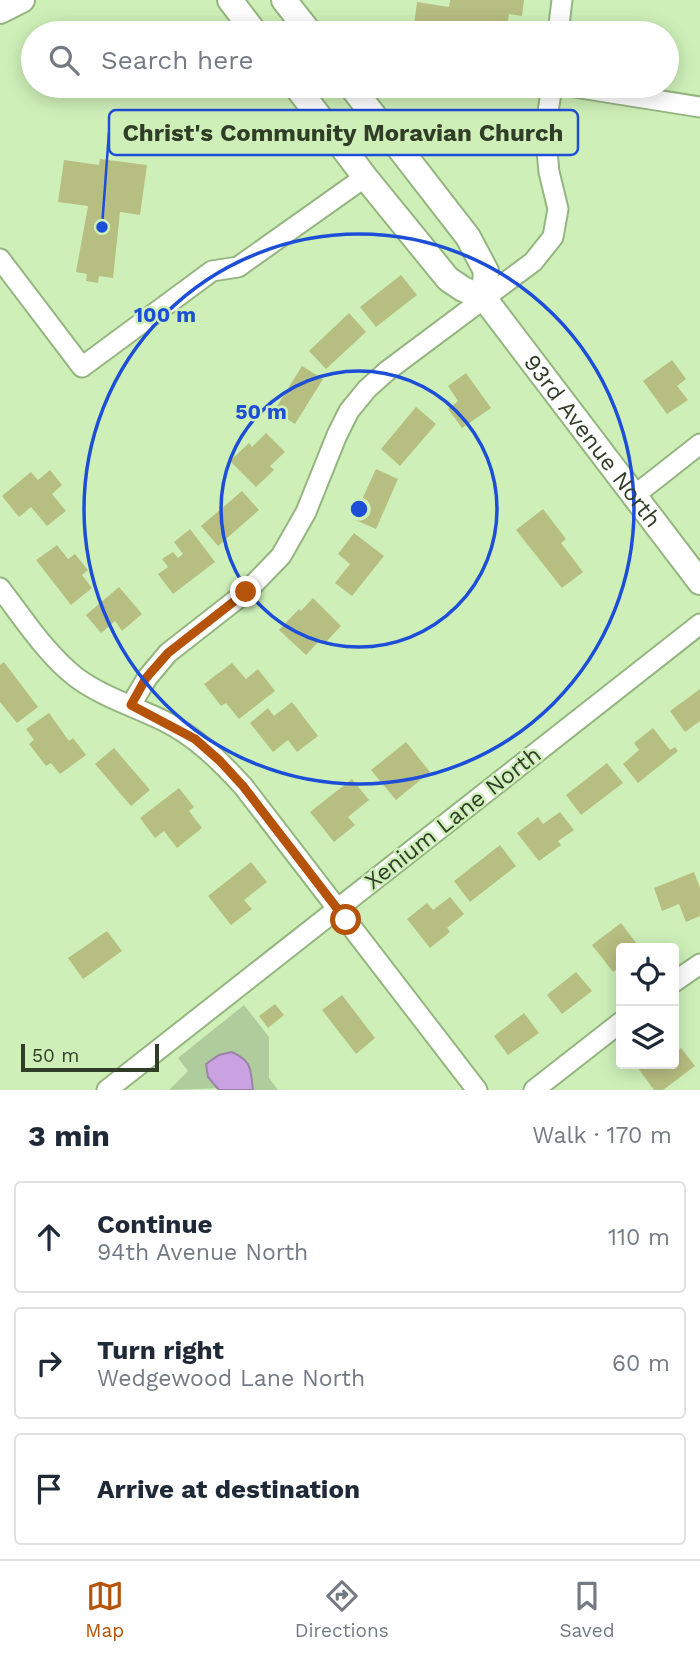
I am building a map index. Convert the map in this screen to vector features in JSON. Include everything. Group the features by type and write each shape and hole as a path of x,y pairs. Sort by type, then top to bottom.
{"main road":[{"path":"0,11 22,0"},
{"path":"230,0 247,21"},
{"path":"284,0 301,21"},
{"name":"93rd Avenue North","path":"305,98 448,279 484,299 700,582"},
{"path":"360,98 468,237 486,271 484,299"}],"street":[{"path":"559,21 562,0"},
{"path":"131,705 146,678 168,653 246,592 281,556 306,512 349,411 367,390 387,371 533,262 553,237 558,209 549,173 545,131 550,98"},
{"path":"643,98 700,107"},
{"path":"0,258 82,367 212,271 238,267 365,177"},
{"path":"635,495 700,444"},
{"path":"0,588 60,663 97,691 131,705 195,739 220,761 243,786 477,1090"},
{"name":"Xenium Lane North","path":"107,1090 700,624"},
{"path":"679,979 700,964"},
{"path":"534,1090 616,1026"}],"green space":[{"path":"244,1005 269,1037 269,1078 278,1090 253,1090 253,1087 169,1090 188,1071 178,1058"}],"shaded area":[{"path":"232,1052 247,1063 251,1071 253,1090 219,1090 208,1077 206,1064 219,1055"}],"building":[{"path":"450,0 524,0 522,16 509,14 508,21 415,21 417,2 449,7"},
{"path":"100,159 147,165 140,215 120,212 113,278 99,276 98,283 86,281 87,274 76,272 88,206 58,202 64,160 99,165"},
{"path":"401,275 417,295 376,327 360,307"},
{"path":"349,313 366,332 326,369 309,351"},
{"path":"672,360 686,379 677,386 688,400 667,414 643,381"},
{"path":"302,366 323,379 295,424 274,411"},
{"path":"466,373 491,408 462,428 448,409 458,401 448,386"},
{"path":"416,407 436,424 400,466 381,449"},
{"path":"266,433 285,452 270,466 274,470 256,487 230,461 249,443 252,447"},
{"path":"376,469 398,479 376,529 353,519"},
{"path":"50,470 62,485 52,494 66,511 47,526 31,507 19,517 2,496 31,472 38,480"},
{"path":"242,491 259,510 218,546 201,526"},
{"path":"543,509 566,539 561,543 583,572 562,588 516,530"},
{"path":"190,529 215,562 173,594 158,574 168,567 162,559 173,552 178,558 183,554 174,542"},
{"path":"354,533 384,556 352,596 335,583 350,564 338,554"},
{"path":"57,545 68,559 75,554 88,570 82,575 92,588 71,605 36,560"},
{"path":"119,587 142,614 122,631 115,621 101,633 86,615"},
{"path":"313,598 341,626 325,643 321,639 306,655 279,630"},
{"path":"4,662 38,707 17,723 0,702 0,665"},
{"path":"232,663 246,679 258,669 275,691 239,719 226,703 221,706 204,684"},
{"path":"700,689 700,721 685,732 670,711"},
{"path":"292,702 318,736 297,752 288,740 273,752 250,723 268,708 274,716"},
{"path":"49,713 69,741 73,738 86,755 60,774 51,763 46,766 29,744 34,740 26,729"},
{"path":"653,728 670,750 675,747 678,751 638,783 623,764 639,750 634,743"},
{"path":"406,742 430,772 396,800 371,770"},
{"path":"114,748 150,790 131,806 95,764"},
{"path":"607,763 623,783 581,815 566,795"},
{"path":"352,779 369,800 348,817 355,825 334,842 310,812"},
{"path":"179,788 194,807 189,811 202,828 177,848 164,831 155,838 140,818"},
{"path":"560,812 574,830 558,841 561,845 539,861 517,833 538,817 543,824"},
{"path":"500,845 516,866 470,902 454,881"},
{"path":"251,862 267,882 244,900 252,909 231,925 208,896"},
{"path":"694,872 700,888 700,916 686,922 679,904 662,911 654,888"},
{"path":"450,897 464,914 447,928 450,932 430,948 407,919 427,903 433,910"},
{"path":"621,923 636,943 616,943 616,970 613,972 592,945"},
{"path":"107,931 122,951 83,979 68,958"},
{"path":"576,972 592,991 562,1014 547,995"},
{"path":"342,995 375,1038 356,1054 322,1010"},
{"path":"275,1004 284,1015 268,1028 259,1016"},
{"path":"524,1013 539,1033 508,1055 494,1036"},
{"path":"681,1048 695,1066 663,1090 654,1090 639,1069 679,1069"}],"place":[{"name":"Christ's Community Moravian Church","path":"102,227"}],"route":[{"path":"246,592 168,653 146,678 131,705 195,739 220,761 243,786 346,920"}]}
